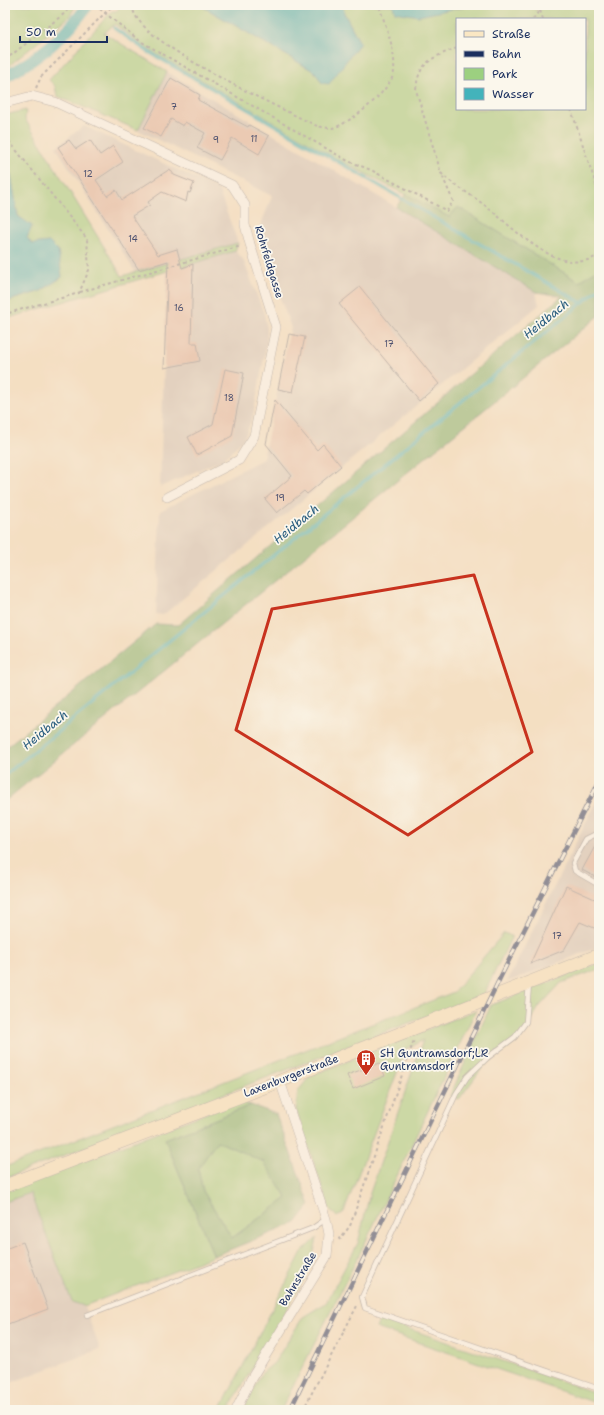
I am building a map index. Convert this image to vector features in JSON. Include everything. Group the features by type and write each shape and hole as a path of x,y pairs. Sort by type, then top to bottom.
{"street":[{"name":"Rohrfeldgasse","path":"5,103 32,96 55,102 232,185 245,204 245,225 276,327 254,436 239,460 167,496"},
{"name":"Laxenburgerstraße","path":"5,1186 280,1081 599,955"},
{"name":"Bahnstraße","path":"236,1410 251,1379 327,1256 329,1234 326,1218 280,1081"}],"lane":[{"path":"599,828 596,834 586,839 573,863 575,871 599,885"},
{"path":"529,983 526,1022 515,1037 487,1058 467,1077 456,1094 362,1296 365,1308 599,1389"},
{"path":"87,1315 313,1228 326,1218"}],"path":[{"path":"5,60 65,13 71,5"},
{"path":"95,5 140,41 348,160 372,170 447,211 453,201 441,173 416,90 417,78 420,69 427,62 456,48"},
{"path":"32,96 41,77 113,5"},
{"path":"133,5 140,24 154,36 202,69 317,126 332,128 353,119 385,88 394,73 394,56 379,5"},
{"path":"538,5 542,18"},
{"path":"534,18 540,10"},
{"path":"571,110 599,194"},
{"path":"5,136 87,239 89,270 80,293"},
{"path":"441,173 450,183 482,203 534,245 553,257 566,261 582,262 599,255"},
{"path":"5,314 250,244"},
{"path":"327,1256 350,1226 419,1026"},
{"path":"303,1410 362,1296"}],"highlighted area":[{"path":"474,575 532,752 408,835 236,730 272,609"}],"shaded area":[{"path":"167,72 396,207 536,292 539,305 163,615 156,614 160,511 263,459 291,328 257,235 272,196 138,130"},
{"path":"84,126 218,189 238,243 136,273 56,147"},
{"path":"235,251 243,259 264,314 267,328 267,342 253,416 244,439 222,460 160,487 167,272"},
{"path":"599,796 599,947 507,982"},
{"path":"30,1193 72,1302 84,1306 100,1349 5,1385 5,1202"}],"green space":[{"path":"5,5 76,5 69,17 5,69"},
{"path":"122,5 200,5 315,72 322,83 360,43 344,13 343,5 393,5 395,12 462,8 470,5 534,5 536,11 540,10 538,5 599,5 599,268 579,282 458,207 449,217 339,160 146,48 115,24 104,33 167,72 138,130 57,96 55,86 49,80 112,11 116,11"},
{"path":"26,110 25,119 122,276 238,243 235,251 5,319 5,302 41,291 62,277 58,251 49,242 32,244 27,238 32,226 18,216 11,175 5,162 5,115"},
{"path":"406,194 449,217 458,207 579,282 599,268 599,316 5,801 5,748 156,624 178,625 562,296 536,292 396,207"},
{"path":"504,933 512,936 484,994 5,1178 5,1167 454,992"},
{"path":"599,963 599,969 561,983 539,1007 521,1038 483,1067 459,1099 450,1096 491,1005"},
{"path":"476,1010 365,1243 281,1410 243,1410 261,1374 274,1363 303,1317 326,1303 358,1243 370,1193 423,1040 406,1049 344,1212 337,1217 329,1208 296,1110 298,1091 310,1076"},
{"path":"238,1101 251,1105 165,1139 214,1256 84,1306 72,1302 30,1193 5,1202 5,1191"},
{"path":"251,1105 276,1114 310,1205 296,1223 214,1256 165,1139","holes":["217,1141 264,1162 287,1198 232,1238 203,1191 198,1169"]},
{"path":"217,1141 265,1162 287,1198 232,1238 203,1191 198,1168"},
{"path":"317,1238 310,1269 228,1410 220,1410 302,1252"},
{"path":"380,1319 599,1394 599,1404 376,1328"}],"water":[{"path":"200,5 343,5 344,13 360,43 329,84 322,83 315,72"},
{"path":"393,5 470,5 419,16 395,12"},
{"path":"5,162 11,175 18,216 32,226 27,238 32,244 49,242 58,251 62,277 41,291 5,302"}],"building":[{"path":"171,78 200,95 198,100 248,127 249,125 269,136 259,154 232,138 220,160 197,148 205,133 185,122 183,126 171,119 161,137 144,128"},
{"path":"69,140 76,149 90,140 100,155 113,146 123,162 96,180 107,196 116,190 122,200 170,169 174,175 194,183 190,193 188,192 186,202 162,192 148,202 150,205 132,216 158,255 177,249 182,268 193,264 191,343 197,343 200,361 164,368 168,261 139,270 58,147"},
{"path":"360,287 439,384 419,401 339,304"},
{"path":"289,334 305,337 293,392 278,389"},
{"path":"225,369 244,373 232,436 197,455 188,437 213,424"},
{"path":"275,400 317,450 323,444 341,466 307,494 304,491 277,513 265,499 292,476 266,444"},
{"path":"599,839 599,879 582,870"},
{"path":"566,886 599,901 599,930 580,922 564,950 530,964"},
{"name":"SH Guntramsdorf;LR Guntramsdorf","path":"380,1063 385,1076 353,1089 347,1075"},
{"path":"23,1242 48,1309 5,1325 5,1249"}],"waterway":[{"path":"5,77 51,46 70,27 88,5"},
{"path":"114,28 147,51 582,303"},
{"name":"Heidbach","path":"5,775 599,289"}],"railway":[{"path":"290,1410 500,978 599,781"}],"place":[{"name":"SH Guntramsdorf;LR Guntramsdorf","path":"366,1076"}]}
